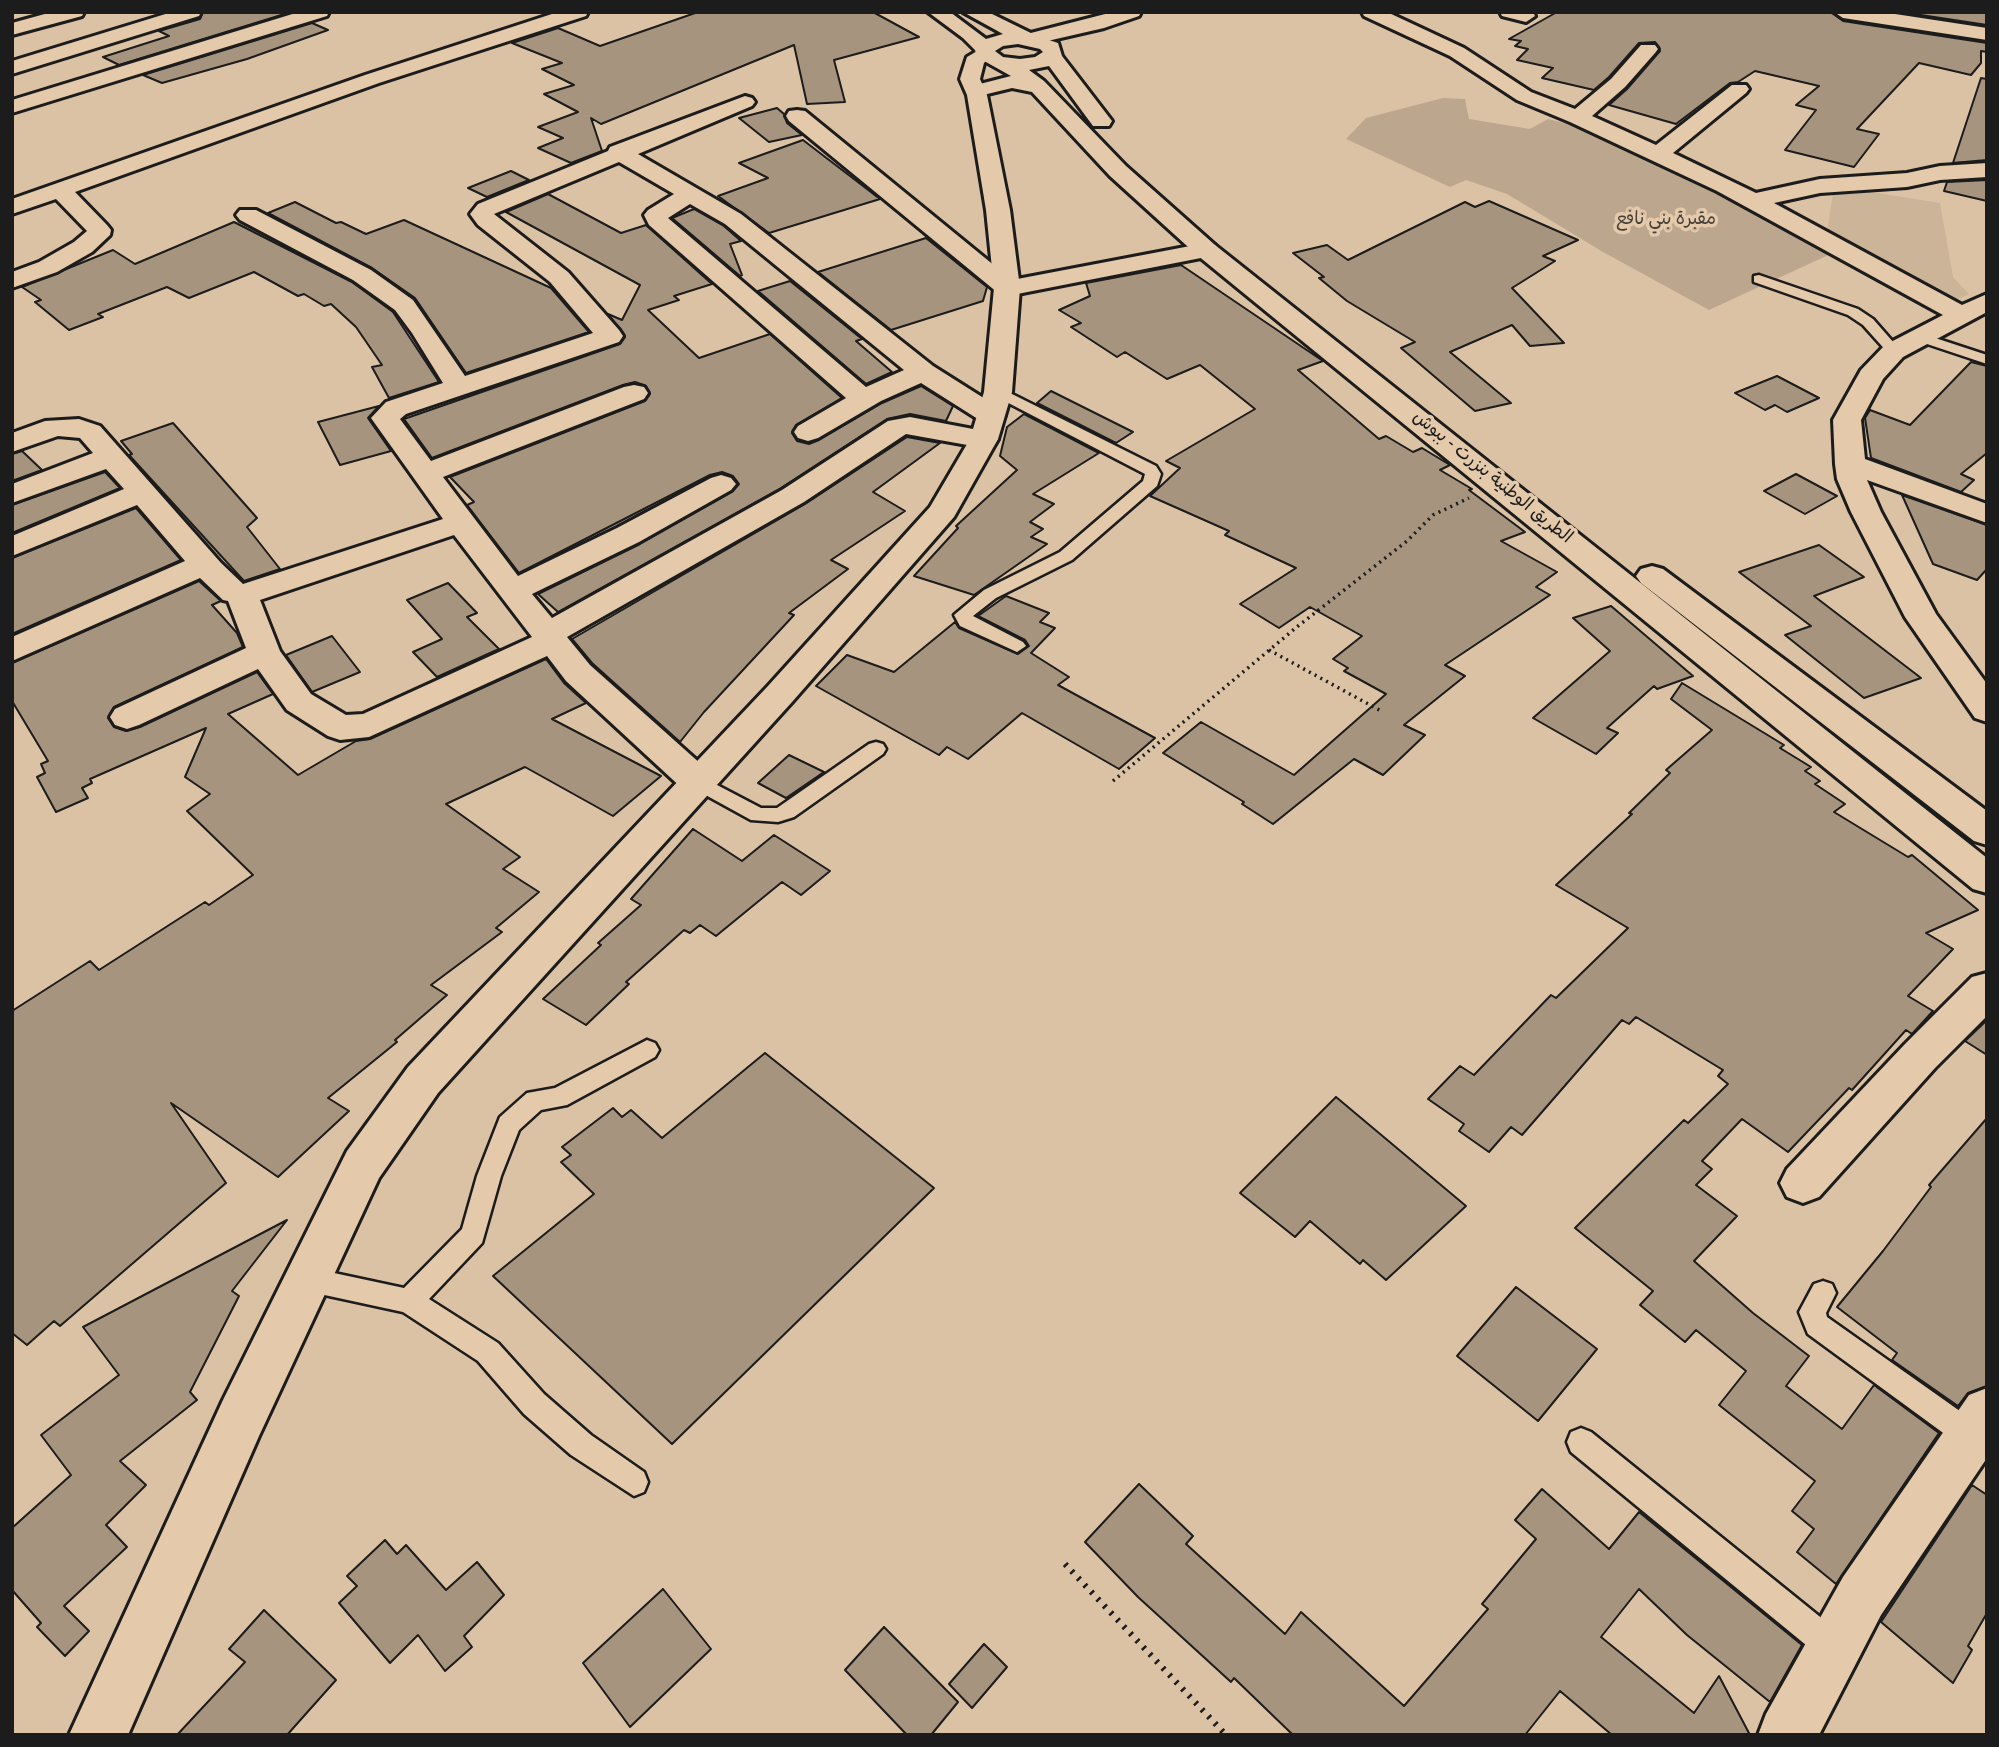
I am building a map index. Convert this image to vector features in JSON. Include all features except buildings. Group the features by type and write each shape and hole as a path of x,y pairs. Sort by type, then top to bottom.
{"street":[{"path":"12,29 75,12"},
{"path":"14,66 192,12"},
{"path":"12,107 320,12"},
{"path":"12,206 61,191 398,70 579,12"},
{"name":"الطريق الوطنية بنزرت - ببوش","path":"937,12 1039,88 1118,171 1206,250 1987,879"},
{"name":"الطريق الوطنية بنزرت - ببوش","path":"972,12 1041,47 1118,140 1209,224 1583,522 1987,831"},
{"path":"995,57 1031,64 1041,47 1132,12"},
{"path":"1371,12 1457,52 1524,96 1578,117 1980,305"},
{"path":"1843,12 1987,34"},
{"path":"98,1735 306,1279 363,1165 423,1080 943,511 991,415 1007,288 998,210 978,93 995,57 997,41 1065,50 1097,24"},
{"path":"1578,117 1629,72 1648,49"},
{"path":"978,93 1012,82 1039,88"},
{"path":"1657,155 1739,89"},
{"path":"698,782 578,673 461,523 384,418 396,408 610,336 559,277 486,220 482,214 492,205 745,102"},
{"path":"797,116 1007,288"},
{"path":"618,152 691,194 761,240 923,372 991,415"},
{"path":"1753,201 1820,186 1907,180 1940,173 1987,170"},
{"path":"12,281 48,267 83,247 98,234 99,230 90,219 61,191"},
{"path":"691,194 662,210 656,215 657,220 788,331 845,387 864,400"},
{"path":"248,215 362,275 404,305 459,387"},
{"path":"1007,288 1206,250"},
{"path":"1980,305 1894,351 1871,376 1847,420 1852,479 1866,512 1921,617 1987,710"},
{"path":"808,432 864,400 923,372"},
{"path":"425,474 634,393"},
{"path":"242,595 264,653 299,702 340,728 351,729 369,725 550,637 793,496 898,427 991,415"},
{"path":"12,443 55,427 79,428 90,432 204,564 234,593 242,595 461,523"},
{"path":"12,494 113,456"},
{"path":"1850,464 1987,514"},
{"path":"513,591 628,535 721,484"},
{"path":"12,547 143,492"},
{"path":"12,650 204,564"},
{"path":"127,718 264,653"},
{"path":"1803,1183 1920,1056 1987,989"},
{"path":"1787,1735 1862,1596 1979,1424"}],"lane":[{"path":"1759,279 1853,312 1868,322 1894,351"},
{"path":"1920,337 1987,360"},
{"path":"991,415 1150,470 1154,479 1066,556 1002,587 963,615 966,622 1017,646"},
{"path":"698,782 758,815 778,815 794,807 876,749"},
{"path":"409,1301 473,1235 489,1176 509,1124 535,1100 559,1098 647,1051"},
{"path":"306,1279 409,1301 488,1352 534,1404 581,1445 634,1482"},
{"path":"1823,1293 1812,1312 1817,1325 1979,1424"},
{"path":"1581,1442 1834,1648"}],"path":[{"path":"1113,781 1269,650 1407,541 1433,515 1498,484"},
{"path":"1269,650 1383,712"},
{"path":"1065,1564 1227,1735"}],"shaded area":[{"path":"1834,186 1940,203 1953,277 1969,294 1952,302 1827,233"}],"green space":[{"name":"مقبرة بني نافع","path":"1443,98 1465,99 1469,119 1530,129 1548,119 1601,132 1685,168 1835,252 1709,310 1603,252 1507,194 1466,180 1450,187 1346,139 1366,118"}]}
